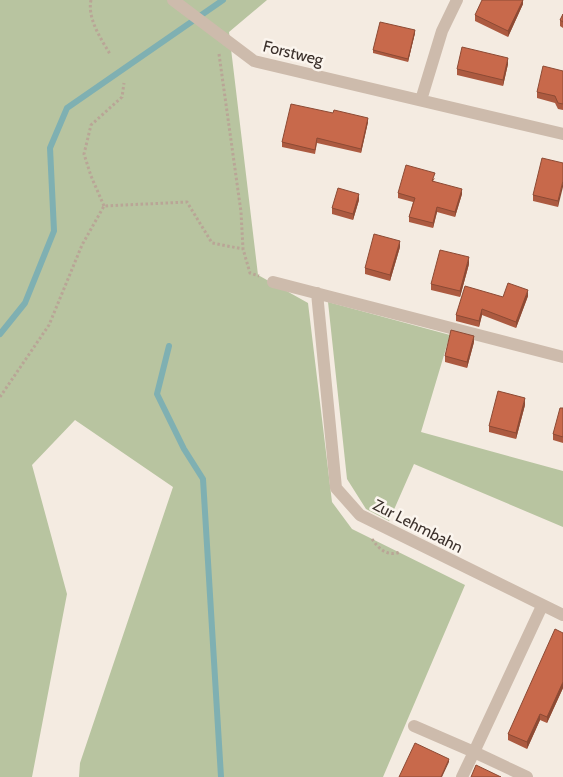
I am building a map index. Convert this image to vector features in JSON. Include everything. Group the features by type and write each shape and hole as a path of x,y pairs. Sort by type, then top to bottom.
{"street":[{"path":"422,100 442,31 457,0"},
{"name":"Forstweg","path":"176,2 254,61 563,134"},
{"path":"273,282 563,357"},
{"name":"Zur Lehmbahn","path":"317,293 336,488 360,515 563,616"},
{"path":"462,777 542,606"},
{"path":"414,726 527,777"}],"path":[{"path":"91,0 89,8 92,17 99,36 110,54"},
{"path":"218,34 218,56 241,212 243,249 250,273 273,282"},
{"path":"104,206 84,154 91,125 122,97 124,83"},
{"path":"104,206 188,202 212,243 243,249"},
{"path":"0,397 49,324 82,245 104,206"}],"green space":[{"path":"0,0 267,0 229,32 258,275 308,303 332,502 352,529 465,585 383,777 79,777 80,763 173,487 75,420 32,465 67,594 32,777 0,777"},
{"path":"328,302 450,335 421,432 563,471 563,527 414,464 389,521 366,509 347,479"}],"building":[{"path":"482,0 523,0 508,31 475,15"},
{"path":"380,22 415,30 408,59 373,50"},
{"path":"462,47 508,58 503,80 457,69"},
{"path":"543,66 563,71 563,104 558,103 555,96 537,92"},
{"path":"291,104 333,113 334,110 368,118 361,149 317,138 315,150 282,142"},
{"path":"542,158 563,163 563,181 558,201 533,195"},
{"path":"406,165 435,173 432,181 462,189 455,212 437,207 433,223 409,217 415,198 398,193"},
{"path":"338,188 359,194 353,214 332,208"},
{"path":"374,234 400,241 390,275 365,268"},
{"path":"440,250 469,257 460,291 431,284"},
{"path":"508,283 528,290 516,322 482,309 479,321 456,315 465,286 503,297"},
{"path":"451,330 474,336 467,362 445,356"},
{"path":"498,391 525,398 516,433 489,426"},
{"path":"560,408 563,408 563,437 553,434"},
{"path":"555,629 563,633 563,682 547,717 540,714 527,742 508,734"},
{"path":"415,743 449,759 441,777 399,777"},
{"path":"476,765 501,777 471,777"}],"waterway":[{"path":"0,334 25,303 54,231 50,148 67,108 223,0"},
{"path":"169,346 157,394 184,449 203,479 221,777"}]}
